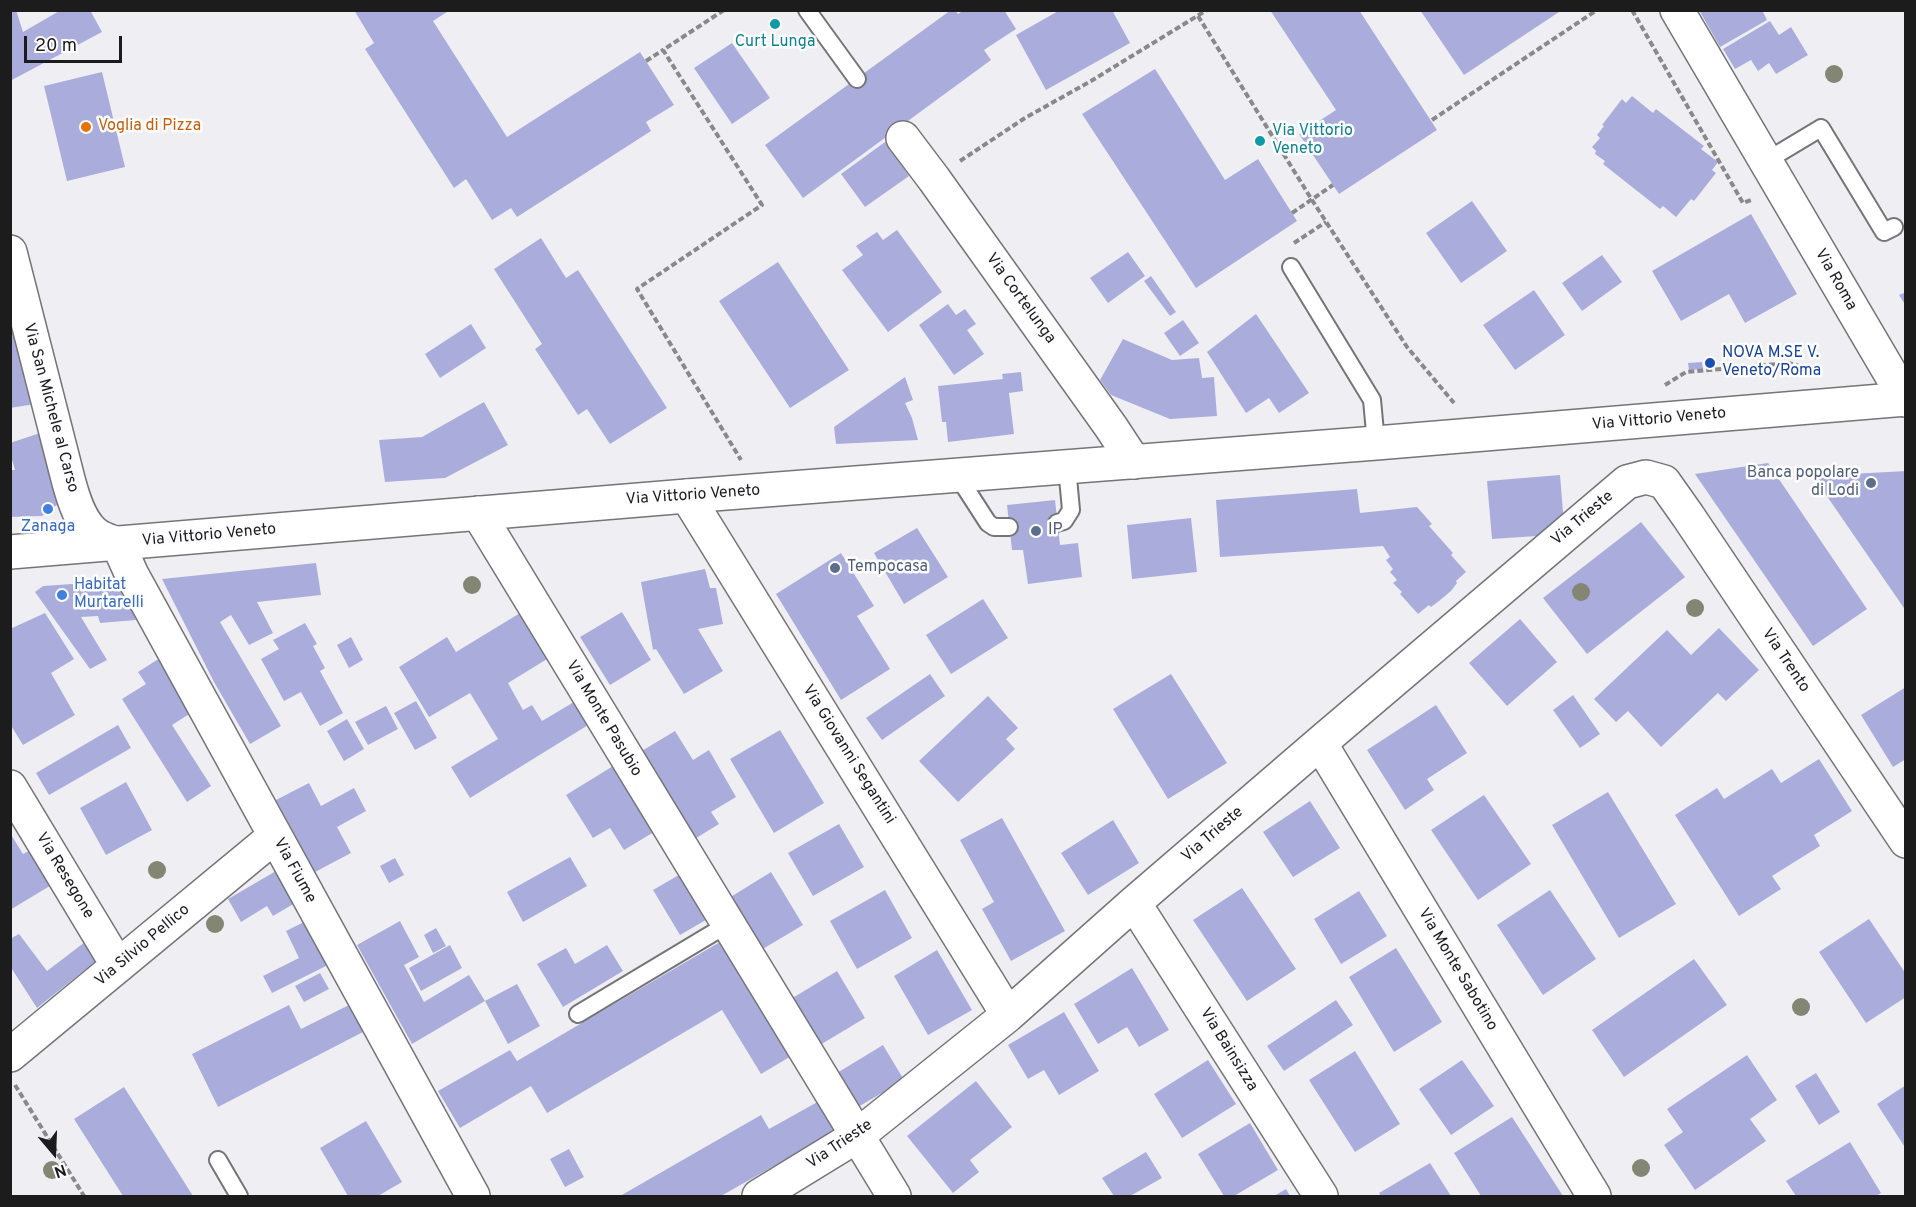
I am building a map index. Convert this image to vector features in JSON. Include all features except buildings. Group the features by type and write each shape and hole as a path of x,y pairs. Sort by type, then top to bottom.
{"street":[{"name":"Via Roma","path":"1677,10 1905,399"},
{"name":"Via Cortelunga","path":"900,134 1111,426 1134,462"},
{"name":"Via San Michele al Carso","path":"10,252 72,495 82,518 93,532 118,544"},
{"name":"Via Vittorio Veneto","path":"10,552 1905,399"},
{"name":"Via Trieste","path":"759,1197 857,1136 1008,1015 1134,903 1627,482 1646,477 1664,482"},
{"name":"Via Trento","path":"1664,482 1905,841"},
{"name":"Via Giovanni Segantini","path":"687,496 1008,1015"},
{"name":"Via Monte Pasubio","path":"478,513 894,1197"},
{"name":"Via Fiume","path":"118,544 132,575 473,1197"},
{"name":"Via Monte Sabotino","path":"1320,743 1594,1197"},
{"name":"Via Resegone","path":"10,787 118,966"},
{"name":"Via Silvio Pellico","path":"10,1055 275,836"},
{"name":"Via Bainsizza","path":"1134,903 1321,1197"}],"lane":[{"path":"807,10 856,79"},
{"path":"1766,161 1821,128 1884,232 1894,226"},
{"path":"1291,267 1372,400 1376,443"},
{"path":"1057,523 1064,521 1071,510 1066,467"},
{"path":"957,475 988,523 994,527 1009,527"},
{"path":"578,1014 728,924"},
{"path":"218,1160 239,1197"}],"path":[{"path":"646,61 724,10"},
{"path":"934,179 1025,118 1091,81 1207,10"},
{"path":"1432,120 1597,10"},
{"path":"1198,16 1312,200 1407,347 1455,403"},
{"path":"663,50 762,205 637,289 742,460"},
{"path":"1292,213 1333,185"},
{"path":"1664,386 1686,372 1788,363 1825,373"},
{"path":"10,1078 84,1197"}],"place":[{"name":"Curt Lunga","path":"775,24"},
{"name":"Voglia di Pizza","path":"86,127"},
{"name":"Via Vittorio Veneto","path":"1260,141"},
{"name":"NOVA M.SE V. Veneto/Roma","path":"1710,363"},
{"name":"Banca popolare di Lodi","path":"1871,483"},
{"name":"Zanaga","path":"48,509"},
{"name":"IP","path":"1036,531"},
{"name":"Tempocasa","path":"835,568"},
{"name":"Habitat Murtarelli","path":"62,595"}]}
